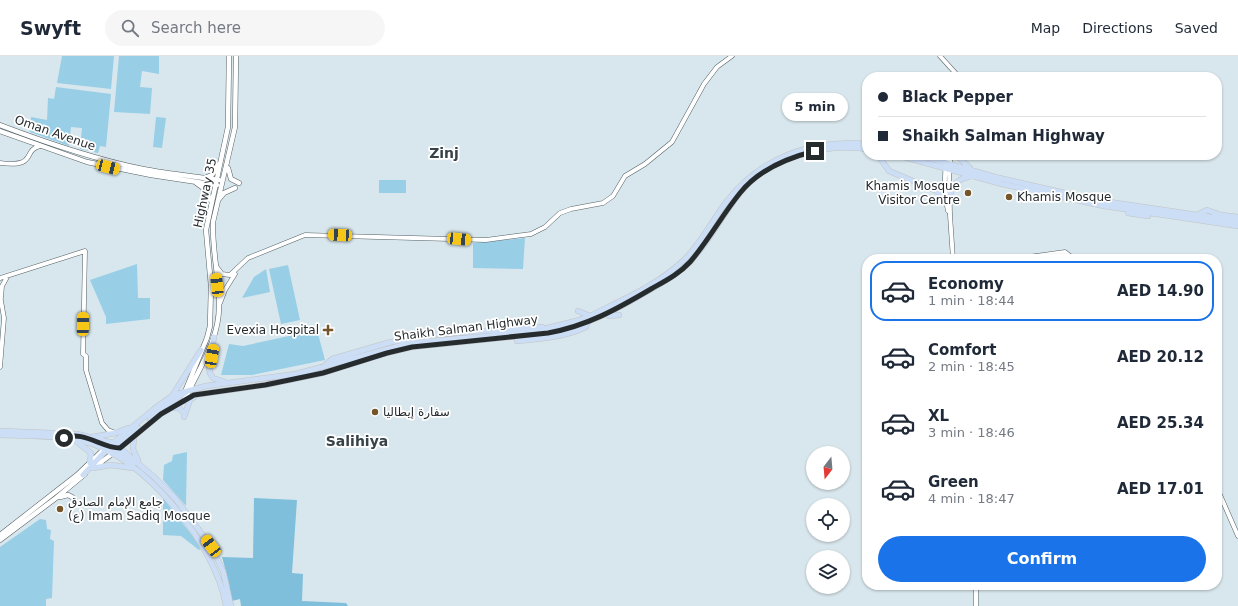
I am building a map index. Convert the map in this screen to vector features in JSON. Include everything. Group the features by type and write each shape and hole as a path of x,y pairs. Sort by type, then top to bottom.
{"main road":[{"name":"Highway 35","path":"185,396 214,337 219,305 212,236 216,182 222,160 229,120 229,56"},
{"name":"Highway 35","path":"185,396 210,326 212,307 206,240 207,220 222,183 227,166 236,121 236,56"},
{"name":"Oman Avenue","path":"0,125 60,147 106,160 149,170 202,178 222,183"},
{"name":"Oman Avenue","path":"0,131 88,162 119,169 194,181 216,182"},
{"name":"Shaikh Salman Highway","path":"0,535 77,475 90,462 134,436 147,424 185,396 234,382 262,379 323,368 387,348 426,341 531,332 590,316 671,272 686,258 702,238 726,202 738,188 760,168 788,154 809,148 835,144 862,147"},
{"name":"Shaikh Salman Highway","path":"0,540 93,468 112,448 118,439 172,396 185,396 265,385 309,376 387,353 418,346 440,344 450,346 539,337 577,331 586,327 587,323 623,306 678,274 711,236 740,192 762,172 789,159 804,154 836,148 862,148"},
{"path":"202,178 212,175 222,160"},
{"path":"881,160 889,171 937,191 946,203"},
{"path":"920,160 1108,202 1199,214 1238,221"},
{"path":"931,160 978,177 1104,206 1238,226"},
{"path":"960,160 974,171"},
{"path":"194,181 206,190 214,203 222,195 237,186 231,179 227,166"},
{"path":"950,195 952,187 959,180 964,177 978,177"},
{"path":"1199,214 1207,210 1221,215 1238,217"},
{"path":"600,318 612,314 620,314 623,306"},
{"path":"578,311 590,316"},
{"path":"323,368 332,359 391,342 426,335 549,327"},
{"path":"426,335 426,341"},
{"path":"214,337 209,366 210,373 217,380 234,382"},
{"path":"172,396 202,350"},
{"path":"184,417 190,400 200,394"},
{"path":"147,424 155,413 185,396"},
{"path":"161,414 176,407 182,411"},
{"path":"83,475 112,448 143,423 148,415"},
{"path":"92,437 116,433 135,425"},
{"path":"0,431 69,433 92,437 105,442 164,494 206,550 217,571 226,606"},
{"path":"0,435 64,438 112,448 154,477"},
{"path":"64,438 70,436 80,436 112,448 142,466 175,498 211,546 223,571 231,606"},
{"path":"134,436 133,450 142,466"},
{"path":"73,440 89,450 91,455 90,462"},
{"path":"93,468 111,466 135,469"},
{"path":"56,498 68,495 72,497"}],"street":[{"path":"215,264 220,272 227,276 232,274 245,260 258,253 308,234 479,240 504,238 536,232 545,227 560,213 603,203 610,198 625,176 645,164 654,155 672,142 707,79 719,65 732,56"},
{"path":"940,56 954,72"},
{"path":"28,142 32,151"},
{"path":"0,163 13,165 22,164 28,160 32,151 40,146"},
{"path":"947,160 946,203 950,215"},
{"path":"949,160 947,166 953,254"},
{"path":"0,278 85,251 84,354 86,356 87,374 102,424 108,430 116,433"},
{"path":"1050,254 1065,252 1068,254"},
{"path":"219,305 228,284 245,260"},
{"path":"0,367 3,321 1,297 2,286 6,279 12,274"},
{"path":"0,281 6,279"},
{"path":"0,304 3,321"},
{"path":"1222,501 1238,536"},
{"path":"976,590 976,606"}],"shaded area":[{"path":"62,56 114,56 111,89 57,83"},
{"path":"119,56 159,56 159,74 142,71 140,87 152,88 150,114 114,112"},
{"path":"56,87 111,94 106,147 100,146 98,153 80,149 82,128 71,127 69,146 30,132 31,117 47,120 48,98 54,99"},
{"path":"156,117 166,118 162,148 153,147"},
{"path":"379,180 406,180 406,193 379,193"},
{"path":"525,238 523,269 473,268 473,243"},
{"path":"137,264 138,298 150,298 150,319 106,324 106,317 90,280"},
{"path":"288,265 300,320 281,324 269,269"},
{"path":"266,269 270,292 242,298 254,277"},
{"path":"317,330 325,360 252,375 221,375 229,344 243,346"},
{"path":"187,452 186,506 163,480 164,465 172,461 173,455"},
{"path":"163,498 202,548 199,550 181,536 163,535"},
{"path":"254,498 297,500 292,573 303,574 302,601 346,603 348,606 241,606 240,599 232,601 222,557 253,558"},
{"path":"40,519 46,520 47,529 51,530 50,539 54,541 52,598 46,599 46,606 0,606 0,547"}],"place":[{"name":"Khamis Mosque Visitor Centre","path":"968,193"},
{"name":"Khamis Mosque","path":"1009,197"},
{"name":"Evexia Hospital","path":"328,330"},
{"name":"سفارة إيطاليا","path":"375,412"},
{"name":"جامع الإمام الصادق (ع) Imam Sadiq Mosque","path":"60,509"}],"district":[{"name":"Zinj","path":"444,153"},
{"name":"Salihiya","path":"357,441"}],"route":[{"path":"64,438 70,436 80,436 120,448 141,429 161,414 194,395 265,385 323,373 387,353 412,347 548,333 564,330 600,318 678,274 707,242 740,192 762,172 789,159 815,151"}]}
